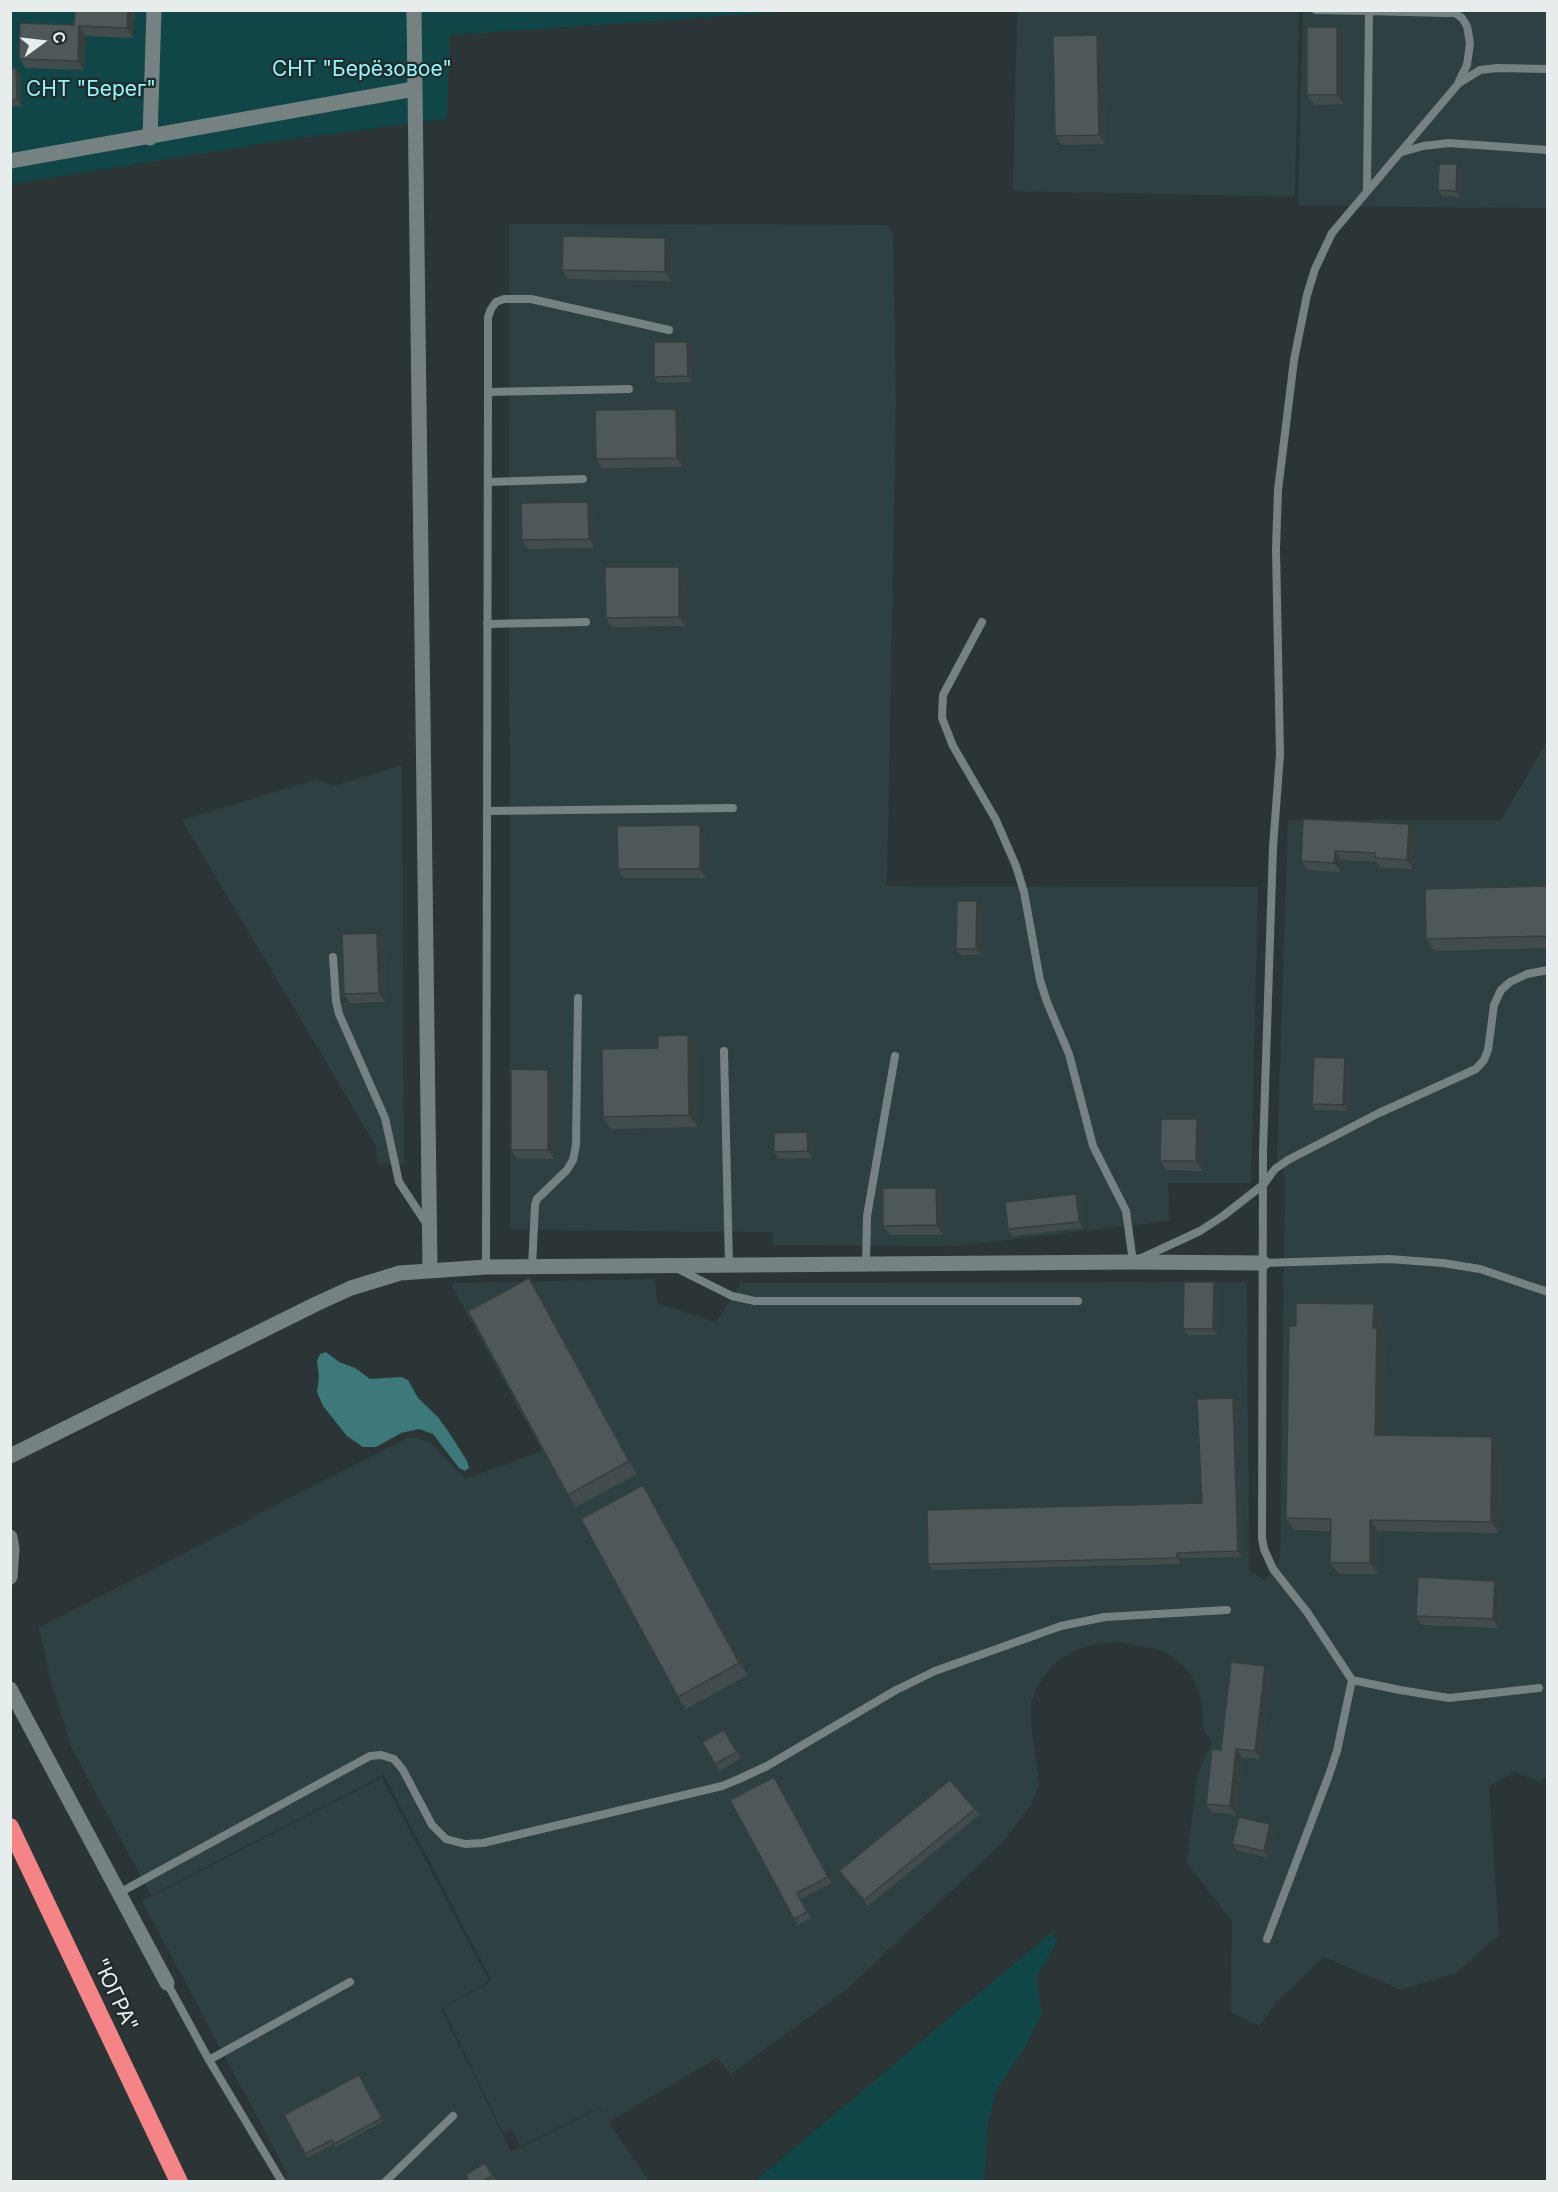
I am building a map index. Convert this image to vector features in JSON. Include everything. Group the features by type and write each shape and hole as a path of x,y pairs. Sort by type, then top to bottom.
{"highway":[{"name":"\"ЮГРА\"","path":"10,1827 179,2181"}],"street":[{"path":"150,138 154,10"},
{"path":"414,10 430,1270"},
{"path":"10,161 150,138 414,89"},
{"path":"10,1456 316,1304 373,1281 400,1273 486,1267 1263,1263"},
{"path":"10,1537 12,1549 10,1577"},
{"path":"10,1689 167,1983"}],"lane":[{"path":"1316,10 1455,13 1467,26 1470,43 1467,65 1459,82 1332,233 1313,278 1294,360 1278,490 1276,549 1280,755 1268,958 1263,1151 1262,1538 1273,1569 1307,1612 1352,1680 1449,1698 1539,1688"},
{"path":"1367,190 1369,11"},
{"path":"1459,82 1480,70 1548,69"},
{"path":"1401,153 1423,146 1449,143 1548,150"},
{"path":"486,1267 488,317 496,302 504,299 531,299 669,330"},
{"path":"488,392 629,389"},
{"path":"488,482 583,479"},
{"path":"487,624 586,622"},
{"path":"982,622 943,695 942,718 953,746 996,820 1016,866 1026,903 1040,980 1069,1054 1093,1146 1126,1211 1133,1262 1200,1231 1264,1184 1275,1169 1288,1160 1379,1113 1476,1069 1488,1050 1494,1005 1501,990 1510,982 1527,974 1548,970"},
{"path":"487,811 733,808"},
{"path":"333,957 339,1014 385,1118 399,1182 430,1230"},
{"path":"532,1267 537,1199 567,1170 573,1160 576,1145 578,998"},
{"path":"724,1051 729,1266"},
{"path":"866,1265 867,1216 895,1056"},
{"path":"1263,1263 1389,1259 1443,1263 1480,1269 1548,1292"},
{"path":"672,1266 732,1296 755,1301 1078,1300"},
{"path":"119,1893 370,1756 381,1755 394,1760 403,1770 432,1825 446,1839 465,1844 483,1843 722,1786 767,1766 896,1690 935,1671 1062,1626 1105,1617 1227,1610"},
{"path":"1267,1939 1337,1751 1352,1680"},
{"path":"209,2060 350,1982"},
{"path":"167,1983 209,2060 282,2181"},
{"path":"385,2181 453,2115"}],"shaded area":[{"path":"1017,11 1299,11 1295,197 1013,191"},
{"path":"1303,11 1547,11 1547,208 1298,206"},
{"path":"509,224 887,225 893,233 896,403 887,886 1258,887 1251,1183 1168,1183 1169,1221 955,1246 773,1245 772,1232 510,1230"},
{"path":"1547,742 1547,1777 1540,1782 1515,1772 1489,1786 1499,1935 1456,1973 1401,1990 1324,1957 1274,2005 1260,2026 1231,2012 1232,1921 1187,1863 1197,1775 1212,1742 1204,1730 1201,1697 1187,1669 1160,1650 1121,1642 1099,1644 1080,1648 1066,1655 1051,1667 1038,1685 1031,1702 1032,1732 1039,1785 1031,1805 1003,1842 847,1989 731,2074 717,2058 608,2122 649,2181 279,2181 288,2175 142,1901 382,1778 489,1981 441,2009 511,2152 599,2108 605,2116 599,2107 520,2146 512,2129 503,2133 443,2008 492,1981 384,1775 151,1895 73,1751 51,1682 39,1628 407,1438 418,1438 431,1443 465,1479 542,1451 452,1286 454,1283 655,1279 657,1303 716,1322 741,1283 1247,1282 1249,1570 1265,1581 1280,1557 1285,1176 1277,1157 1288,820 1501,820"},
{"path":"402,765 404,1164 378,1164 376,1146 182,820 318,779 333,786"},
{"path":"326,1352 370,1379 401,1377 408,1380 418,1398 438,1417 450,1434 469,1468 465,1471 459,1468 433,1434 419,1429 401,1433 376,1447 363,1447 347,1436 323,1406 317,1392 319,1377 317,1361 320,1354"}],"green space":[{"name":"СНТ \"Берег\"","path":"11,11 795,11 450,35 447,119 297,138 11,184"},
{"path":"1051,1933 1058,1941 1036,1978 1042,2014 1025,2047 996,2091 988,2124 984,2178 981,2181 755,2181"}],"building":[{"path":"75,10 128,10 127,28 79,26 78,61 19,59 20,23 74,25"},
{"path":"1307,27 1337,27 1337,95 1307,95"},
{"path":"1097,35 1099,135 1055,136 1053,36"},
{"path":"16,68 17,99 10,100 10,69"},
{"path":"1439,164 1457,164 1456,191 1438,190"},
{"path":"563,236 665,238 665,272 562,270"},
{"path":"654,342 687,342 688,376 654,377"},
{"path":"676,409 677,458 596,459 595,410"},
{"path":"588,502 589,539 522,540 521,503"},
{"path":"605,567 679,567 679,617 606,618"},
{"path":"1303,819 1409,824 1407,860 1375,858 1375,853 1335,851 1334,863 1301,861"},
{"path":"700,825 700,869 618,869 617,826"},
{"path":"1548,886 1548,936 1426,939 1425,889"},
{"path":"957,901 977,901 976,949 956,949"},
{"path":"377,933 379,993 344,994 342,934"},
{"path":"688,1035 689,1115 603,1117 602,1049 658,1048 658,1036"},
{"path":"1314,1057 1345,1058 1343,1105 1312,1104"},
{"path":"511,1069 548,1070 548,1150 511,1150"},
{"path":"1161,1119 1197,1119 1196,1161 1160,1161"},
{"path":"807,1132 808,1151 774,1152 774,1133"},
{"path":"883,1188 936,1188 937,1225 883,1226"},
{"path":"1076,1194 1079,1222 1008,1229 1005,1202"},
{"path":"529,1278 629,1461 568,1495 468,1311"},
{"path":"1184,1282 1214,1282 1213,1329 1183,1329"},
{"path":"1296,1303 1374,1304 1373,1328 1377,1328 1375,1435 1492,1437 1491,1522 1370,1520 1370,1563 1330,1563 1331,1519 1286,1518 1289,1326 1296,1326"},
{"path":"1233,1398 1238,1551 1177,1553 1177,1558 928,1564 927,1510 1202,1503 1197,1399"},
{"path":"643,1485 739,1663 678,1697 581,1519"},
{"path":"1418,1577 1495,1581 1493,1619 1416,1616"},
{"path":"1231,1662 1265,1666 1255,1751 1236,1749 1230,1806 1206,1804 1212,1749 1221,1750"},
{"path":"724,1730 737,1752 715,1764 702,1742"},
{"path":"774,1777 828,1877 797,1893 807,1912 794,1919 730,1800"},
{"path":"950,1780 975,1809 864,1900 839,1871"},
{"path":"1239,1817 1270,1824 1264,1851 1232,1844"},
{"path":"359,2075 382,2118 334,2144 332,2140 305,2154 284,2115"},
{"path":"485,2163 493,2176 482,2181 469,2181 465,2175"}],"park label":[{"name":"СНТ \"Берёзовое\"","path":"362,70"}]}
